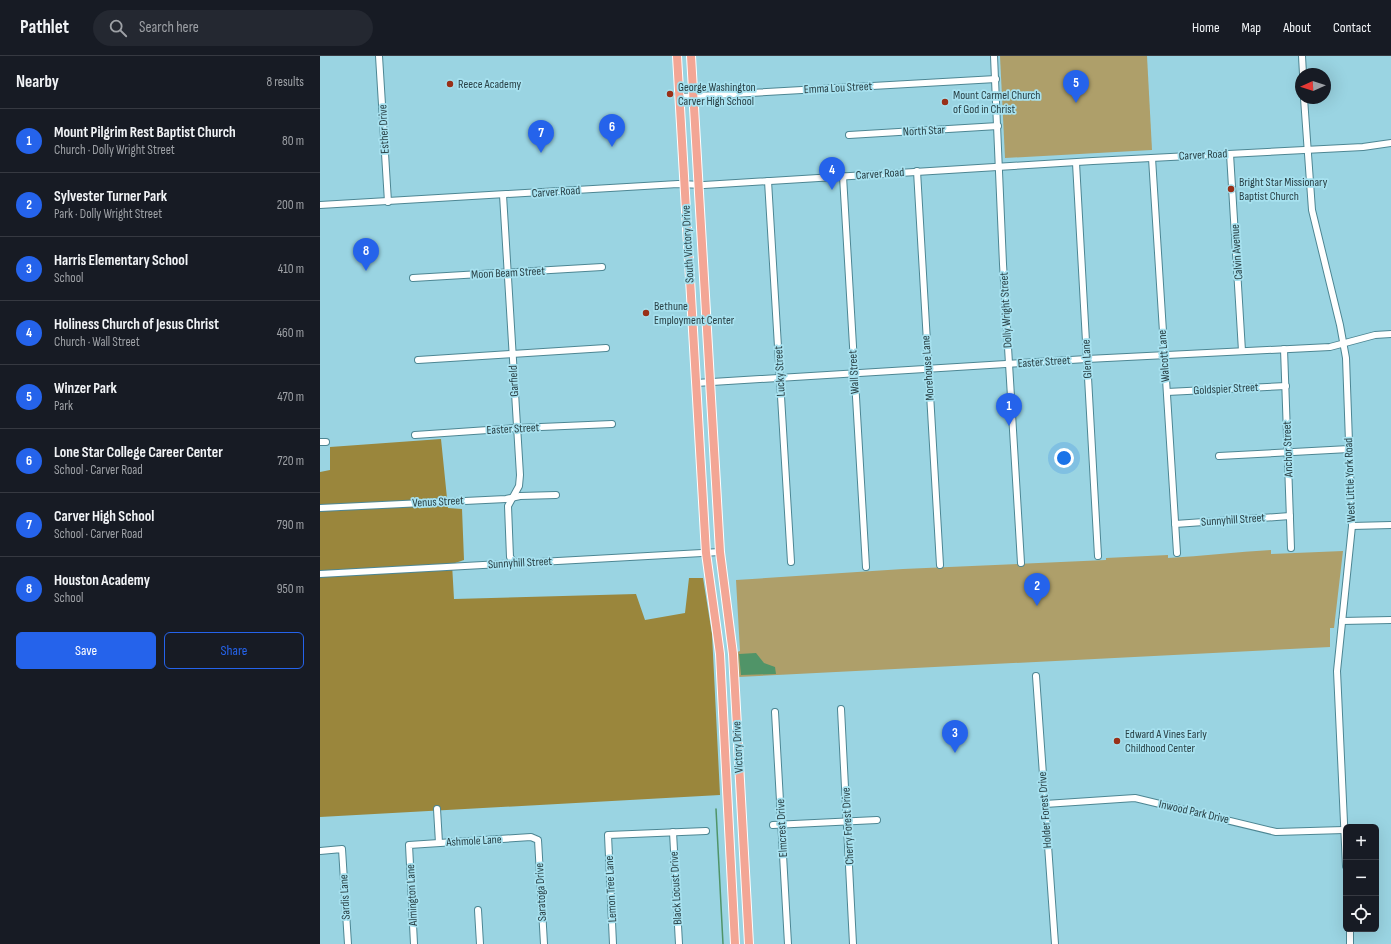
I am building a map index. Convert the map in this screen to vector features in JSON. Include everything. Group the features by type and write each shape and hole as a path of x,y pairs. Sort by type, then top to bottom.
{"main road":[{"name":"South Victory Drive","path":"678,56 684,184 706,552"},
{"name":"South Victory Drive","path":"691,56 720,552"},
{"path":"691,286 705,286"},
{"name":"Victory Drive","path":"706,552 717,628 722,688 735,944"},
{"name":"Victory Drive","path":"720,552 730,622 735,688 749,944"},
{"path":"722,688 735,688"},
{"path":"729,827 742,827"}],"street":[{"name":"Esther Drive","path":"380,56 388,202"},
{"name":"Dolly Wright Street","path":"994,56 1009,364 1021,563"},
{"path":"1302,56 1303,68"},
{"name":"Emma Lou Street","path":"680,97 996,79"},
{"name":"West Little York Road","path":"1304,104 1313,219 1344,344 1352,526 1337,671 1344,824"},
{"name":"North Star","path":"849,135 998,126"},
{"name":"Carver Road","path":"320,205 1363,147 1391,143"},
{"name":"Calvin Avenue","path":"1230,154 1242,351"},
{"name":"Walcott Lane","path":"1152,158 1177,553"},
{"name":"Glen Lane","path":"1076,162 1098,556"},
{"name":"Morehouse Lane","path":"917,172 940,565"},
{"name":"Wall Street","path":"843,176 866,567"},
{"name":"Lucky Street","path":"768,181 791,562"},
{"name":"Garfield","path":"503,195 519,486 508,506 510,557 515,563"},
{"name":"Moon Beam Street","path":"413,278 602,268"},
{"name":"Easter Street","path":"696,383 1087,359 1330,347 1375,335 1391,334"},
{"path":"418,360 606,348"},
{"name":"Anchor Street","path":"1284,349 1291,548"},
{"name":"Goldspier Street","path":"1167,392 1286,386"},
{"name":"Easter Street","path":"415,435 517,428 612,424"},
{"path":"1219,456 1349,449"},
{"name":"Venus Street","path":"320,508 556,495"},
{"name":"Sunnyhill Street","path":"1175,524 1290,516"},
{"path":"1352,526 1391,525"},
{"name":"Sunnyhill Street","path":"320,574 720,552"},
{"path":"1342,621 1391,620"},
{"name":"Holder Forest Drive","path":"1036,676 1055,944"},
{"name":"Cherry Forest Drive","path":"841,709 848,821 853,944"},
{"name":"Elmcrest Drive","path":"775,712 788,944"},
{"name":"Inwood Park Drive","path":"1044,804 1135,798 1276,832 1343,830"},
{"path":"437,808 439,843"},
{"path":"774,825 876,820"},
{"path":"673,832 706,831"},
{"name":"Lemon Tree Lane","path":"614,944 608,834 673,832"},
{"name":"Black Locust Drive","path":"673,832 679,944"},
{"name":"Ashmole Lane","path":"409,845 531,838 538,840"},
{"name":"Saratoga Drive","path":"538,840 544,944"},
{"name":"Almington Lane","path":"409,845 414,944"},
{"name":"Sardis Lane","path":"320,851 342,849 348,944"},
{"path":"478,910 480,944"},
{"path":"1350,932 1350,944"}],"shaded area":[{"path":"1000,56 1147,56 1152,150 1005,158"},
{"path":"441,439 448,508 462,509 464,560 452,564 454,599 636,594 645,620 685,613 689,578 703,578 712,634 720,795 320,817 320,472 330,470 330,447"},
{"path":"1271,550 1271,554 1343,551 1334,628 1330,628 1330,647 738,677 737,652 740,651 736,580 903,569 1106,560 1106,558 1168,555 1168,558"},
{"path":"756,653 764,663 775,667 776,674 741,675 739,654"}],"waterway":[{"path":"716,809 723,944"}],"place":[{"name":"Reece Academy","path":"450,84"},
{"name":"George Washington Carver High School","path":"670,94"},
{"name":"Mount Carmel Church of God in Christ","path":"945,102"},
{"name":"Winzer Park","path":"1076,103"},
{"name":"Lone Star College Career Center","path":"612,147"},
{"name":"Carver High School","path":"541,153"},
{"name":"Bright Star Missionary Baptist Church","path":"1231,189"},
{"name":"Holiness Church of Jesus Christ","path":"832,190"},
{"name":"Houston Academy","path":"366,271"},
{"name":"Bethune Employment Center","path":"646,313"},
{"name":"Mount Pilgrim Rest Baptist Church","path":"1009,426"},
{"name":"Sylvester Turner Park","path":"1037,606"},
{"name":"Edward A Vines Early Childhood Center","path":"1117,741"},
{"name":"Harris Elementary School","path":"955,753"}]}
